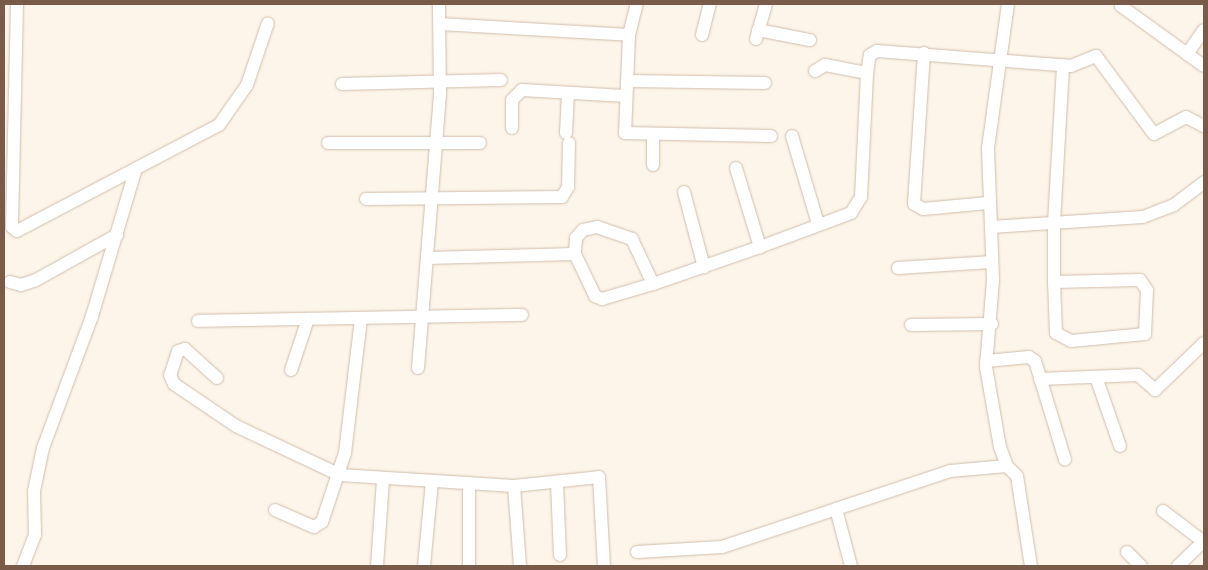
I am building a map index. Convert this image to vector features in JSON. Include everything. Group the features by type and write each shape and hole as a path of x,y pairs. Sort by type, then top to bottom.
{"street":[{"path":"17,4 10,18 9,155 12,227 17,231 93,188 135,172 206,135 230,113 247,85 268,23"},
{"path":"418,368 419,318 428,258 440,80 439,4"},
{"path":"637,4 629,35 625,96 626,132 653,136 771,136"},
{"path":"702,35 710,4"},
{"path":"766,4 757,34 810,40"},
{"path":"1008,4 998,62 988,203 991,227 992,324 986,361 993,416 1007,466 1017,476 1031,566"},
{"path":"1118,4 1204,66"},
{"path":"440,24 629,35"},
{"path":"1187,54 1204,30"},
{"path":"653,284 637,244 624,234 597,227 583,230 576,238 575,254 599,298 653,284 704,267 851,212 859,203 867,73 870,55 877,51 924,53 998,62 1063,65 1079,65 1094,56 1100,59 1154,134 1186,117 1204,126"},
{"path":"924,53 914,204 923,209 988,203"},
{"path":"815,71 825,65 867,73"},
{"path":"1054,282 1135,278 1144,282 1145,334 1071,341 1056,333 1054,282 1054,223 1063,65"},
{"path":"342,84 440,80 500,80"},
{"path":"627,81 765,83"},
{"path":"512,128 515,93 625,96"},
{"path":"366,199 433,200 562,197 568,187 568,93"},
{"path":"653,136 653,165"},
{"path":"792,136 818,224"},
{"path":"328,143 480,143"},
{"path":"736,168 760,247"},
{"path":"23,566 35,535 34,491 42,448 117,235 135,172"},
{"path":"991,227 1157,214 1204,182"},
{"path":"684,192 704,267"},
{"path":"10,282 21,285 36,280 117,235"},
{"path":"428,258 575,254"},
{"path":"898,268 992,262"},
{"path":"198,321 419,318 522,314"},
{"path":"291,370 308,319"},
{"path":"275,510 320,526 340,475 361,319"},
{"path":"911,325 992,324"},
{"path":"1040,378 1138,375 1155,390 1204,343"},
{"path":"217,378 185,349 178,351 170,375 174,384 236,426 340,475 383,481 514,486 600,478 604,566"},
{"path":"986,361 1033,358 1065,460"},
{"path":"1096,377 1120,446"},
{"path":"638,552 722,547 950,471 1007,466"},
{"path":"377,566 383,481"},
{"path":"424,566 432,482"},
{"path":"469,483 469,566"},
{"path":"557,483 560,555"},
{"path":"514,486 520,566"},
{"path":"836,509 851,566"},
{"path":"1163,511 1204,542 1178,566"},
{"path":"1127,552 1141,566"}]}
